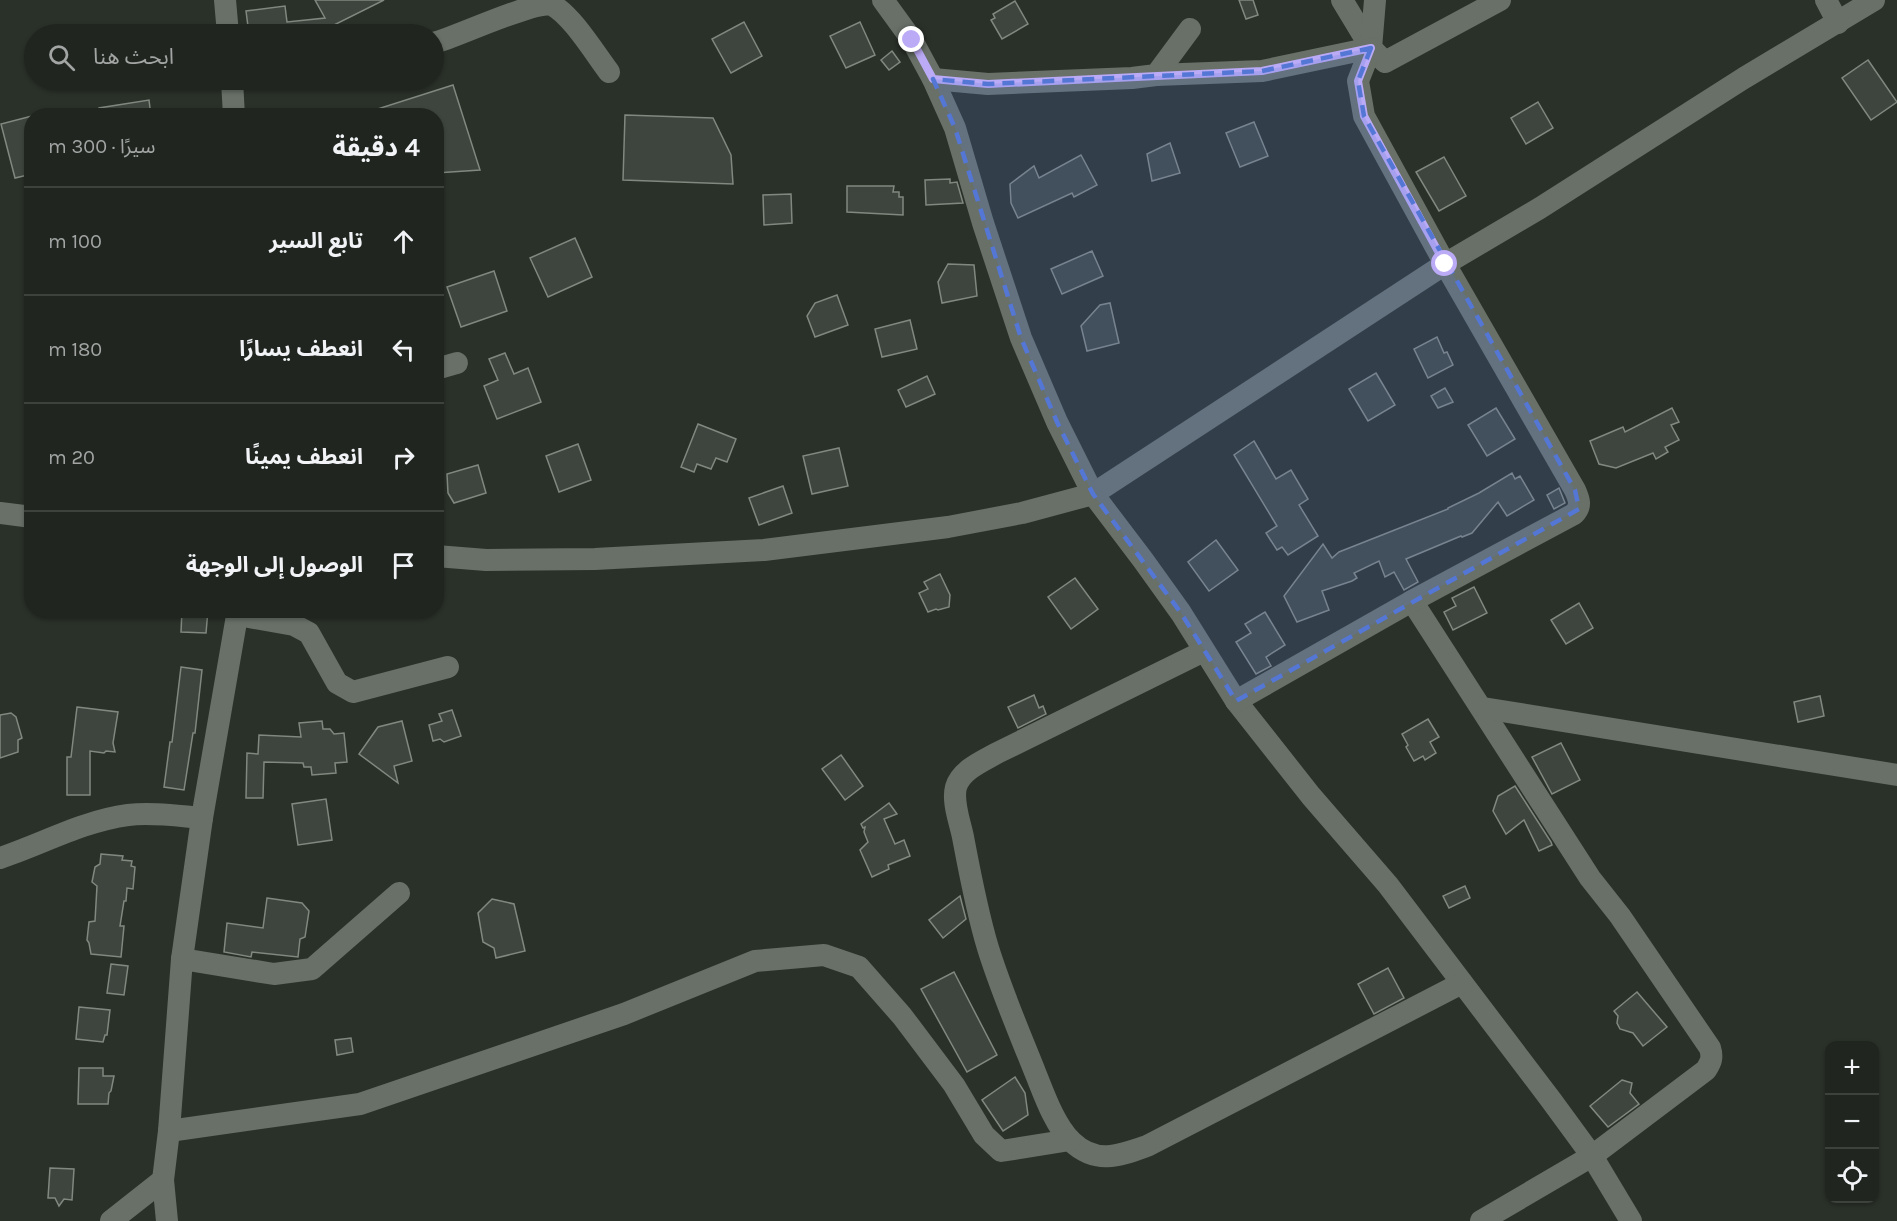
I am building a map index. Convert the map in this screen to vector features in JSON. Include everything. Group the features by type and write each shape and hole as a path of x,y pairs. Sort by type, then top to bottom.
{"street":[{"path":"225,0 227,24"},
{"path":"884,0 912,40 955,128 983,224 1021,338 1061,432 1093,494 1181,613 1236,701 1311,796 1388,885 1592,1156 1631,1221"},
{"path":"1342,0 1371,48 1385,62 1500,0"},
{"path":"1236,701 1412,601 1574,514 1579,509 1580,503 1575,490 1445,264 1364,116 1358,81 1371,48 1374,0"},
{"path":"1826,0 1838,23"},
{"path":"444,557 486,560 595,559 764,550 948,527 1022,513 1093,494 1445,264 1540,208 1744,78 1874,0"},
{"path":"444,40 513,12 538,4 551,4 566,16 609,72"},
{"path":"1156,75 1190,29"},
{"path":"933,79 988,84 1262,71 1371,48"},
{"path":"233,90 234,108"},
{"path":"0,513 24,516"},
{"path":"1412,601 1590,878 1620,916 1710,1048 1712,1056 1712,1062 1706,1070 1592,1156 1481,1221"},
{"path":"166,1221 163,1180 182,959 202,818 237,618"},
{"path":"261,618 294,625 309,633 337,683 353,692 448,668"},
{"path":"1204,651 997,753 971,768 961,777 956,787 955,799 988,948 1053,1113 1070,1140 1093,1154 1103,1157 1119,1156 1147,1146 1462,983"},
{"path":"1482,708 1897,775"},
{"path":"0,858 91,823 128,815 165,814 202,818"},
{"path":"182,959 274,975 312,969 399,893"},
{"path":"169,1131 360,1104 624,1014 755,962 824,956 859,967 902,1016 954,1085 984,1135 1000,1151 1070,1140"},
{"path":"111,1221 163,1180"}],"highlighted area":[{"path":"1371,48 1358,81 1364,116 1575,490 1579,509 1236,701 1181,613 1093,494 1057,422 1021,338 955,128 933,79 988,84 1262,71"}],"building":[{"path":"315,0 384,0 336,24 248,24 246,11 285,6 287,22 325,18"},
{"path":"1239,0 1253,0 1258,15 1246,19"},
{"path":"1015,1 1028,24 1002,39 991,20 995,18 993,14"},
{"path":"744,22 762,56 731,73 712,39"},
{"path":"860,22 875,55 846,68 830,36"},
{"path":"892,51 900,62 889,70 881,60"},
{"path":"1868,60 1897,102 1871,120 1842,78"},
{"path":"453,85 480,170 444,172 444,108 381,108 437,90 444,90 444,88"},
{"path":"149,100 150,108 99,108"},
{"path":"1538,102 1553,128 1526,144 1511,118"},
{"path":"625,115 713,118 731,155 733,184 623,180"},
{"path":"24,118 24,176 15,178 1,124"},
{"path":"1254,122 1268,156 1240,167 1226,133"},
{"path":"1170,143 1180,173 1152,181 1147,154"},
{"path":"1081,155 1097,185 1074,197 1072,193 1018,218 1011,203 1010,184 1034,166 1039,178"},
{"path":"1444,157 1466,196 1439,211 1416,172"},
{"path":"950,179 950,183 957,182 963,203 926,205 925,180"},
{"path":"847,186 894,186 893,192 899,192 899,197 903,197 903,215 847,212"},
{"path":"791,194 792,223 764,225 763,195"},
{"path":"575,238 592,277 548,297 530,258"},
{"path":"1092,251 1103,276 1062,294 1051,269"},
{"path":"948,264 974,265 977,296 942,303 938,282"},
{"path":"494,271 507,311 461,327 447,287"},
{"path":"837,295 848,325 815,337 807,316 815,303"},
{"path":"1110,303 1119,343 1087,351 1081,326 1100,305"},
{"path":"910,320 917,349 882,357 875,329"},
{"path":"1437,337 1444,353 1447,352 1453,365 1428,378 1414,349"},
{"path":"505,353 514,374 528,368 541,402 497,419 484,386 498,380 489,359"},
{"path":"1376,373 1395,405 1368,421 1349,389"},
{"path":"927,376 935,394 906,407 898,390"},
{"path":"1445,388 1453,402 1438,408 1431,396"},
{"path":"1496,408 1515,439 1487,456 1468,425"},
{"path":"1672,408 1679,422 1671,425 1679,440 1665,447 1668,452 1656,459 1653,453 1616,468 1599,464 1590,441 1623,427 1625,432"},
{"path":"698,424 736,439 727,462 716,458 711,469 697,464 694,472 681,467"},
{"path":"1254,441 1276,479 1291,470 1308,499 1299,505 1318,536 1288,555 1282,547 1277,550 1266,533 1277,526 1234,455"},
{"path":"578,444 591,480 559,492 546,456"},
{"path":"839,448 848,486 812,494 803,456"},
{"path":"478,465 486,493 454,503 448,493 447,474"},
{"path":"1512,473 1515,479 1520,476 1534,500 1507,516 1498,502 1472,533 1406,559 1418,582 1404,590 1394,572 1385,577 1379,561 1354,573 1357,578 1352,581 1322,591 1329,610 1297,622 1284,596 1323,544 1332,558 1339,552 1448,509"},
{"path":"783,486 792,513 759,525 749,498"},
{"path":"1559,488 1565,503 1554,509 1547,495"},
{"path":"1216,540 1238,570 1209,591 1188,562"},
{"path":"940,574 950,595 949,607 928,612 919,593 928,589 924,582"},
{"path":"1075,578 1098,609 1071,629 1048,597"},
{"path":"1474,587 1487,613 1453,630 1444,612 1456,606 1452,598"},
{"path":"1579,603 1593,628 1566,644 1551,620"},
{"path":"1265,612 1285,645 1266,657 1271,666 1256,674 1236,642 1251,633 1245,624"},
{"path":"182,618 207,618 206,633 181,632"},
{"path":"181,667 202,670 195,733 193,733 184,790 164,787"},
{"path":"1034,695 1039,708 1043,706 1046,714 1018,728 1008,707"},
{"path":"1820,696 1824,716 1798,722 1794,702"},
{"path":"77,707 118,712 113,743 115,752 90,751 90,795 67,795 67,757 71,757"},
{"path":"452,710 461,736 444,742 440,739 433,741 429,725 442,721 439,714"},
{"path":"11,713 16,717 22,738 18,740 18,752 0,758 0,715"},
{"path":"1428,719 1439,737 1430,742 1436,753 1425,760 1423,756 1414,761 1402,734"},
{"path":"322,721 323,729 330,729 334,734 344,733 347,762 335,763 336,773 312,775 311,767 304,767 303,763 264,762 263,798 246,798 247,753 258,754 259,735 301,737 299,723"},
{"path":"402,721 412,761 394,766 398,783 359,754 378,727"},
{"path":"1561,743 1580,780 1552,794 1532,757"},
{"path":"841,755 863,786 845,800 822,769"},
{"path":"1515,786 1552,845 1539,851 1524,820 1506,834 1493,811 1498,796"},
{"path":"326,799 332,840 298,845 292,804"},
{"path":"889,803 897,814 884,819 895,844 904,840 910,856 888,865 889,869 872,877 860,850 868,842 864,832 865,827 863,828 861,824"},
{"path":"101,854 123,856 122,860 132,861 131,866 135,867 133,889 127,888 120,926 124,926 121,957 91,954 87,940 89,922 95,921 97,886 92,882 95,867 100,864"},
{"path":"1465,886 1470,898 1449,908 1443,896"},
{"path":"960,896 966,919 943,938 929,920"},
{"path":"267,898 302,903 309,911 305,937 300,939 298,957 252,952 251,957 224,952 227,923 263,928"},
{"path":"492,899 514,904 525,951 496,958 494,948 483,942 478,913"},
{"path":"111,964 128,966 124,995 107,993"},
{"path":"1388,968 1404,998 1374,1014 1358,984"},
{"path":"954,972 997,1055 967,1072 921,989"},
{"path":"1637,992 1667,1027 1643,1046 1633,1033 1620,1029 1617,1023 1618,1016 1614,1011"},
{"path":"79,1007 110,1010 107,1035 103,1042 76,1039"},
{"path":"351,1038 353,1052 337,1055 335,1040"},
{"path":"79,1068 103,1068 103,1076 114,1076 108,1104 78,1104"},
{"path":"1015,1077 1025,1093 1028,1115 1003,1131 982,1100"},
{"path":"1622,1080 1632,1083 1630,1093 1639,1104 1608,1127 1590,1106"},
{"path":"50,1168 74,1169 72,1200 64,1199 59,1206 55,1198 48,1198"}],"route":[{"path":"912,40 933,79 988,84 1262,71 1371,48 1358,81 1364,116 1445,264"}]}
